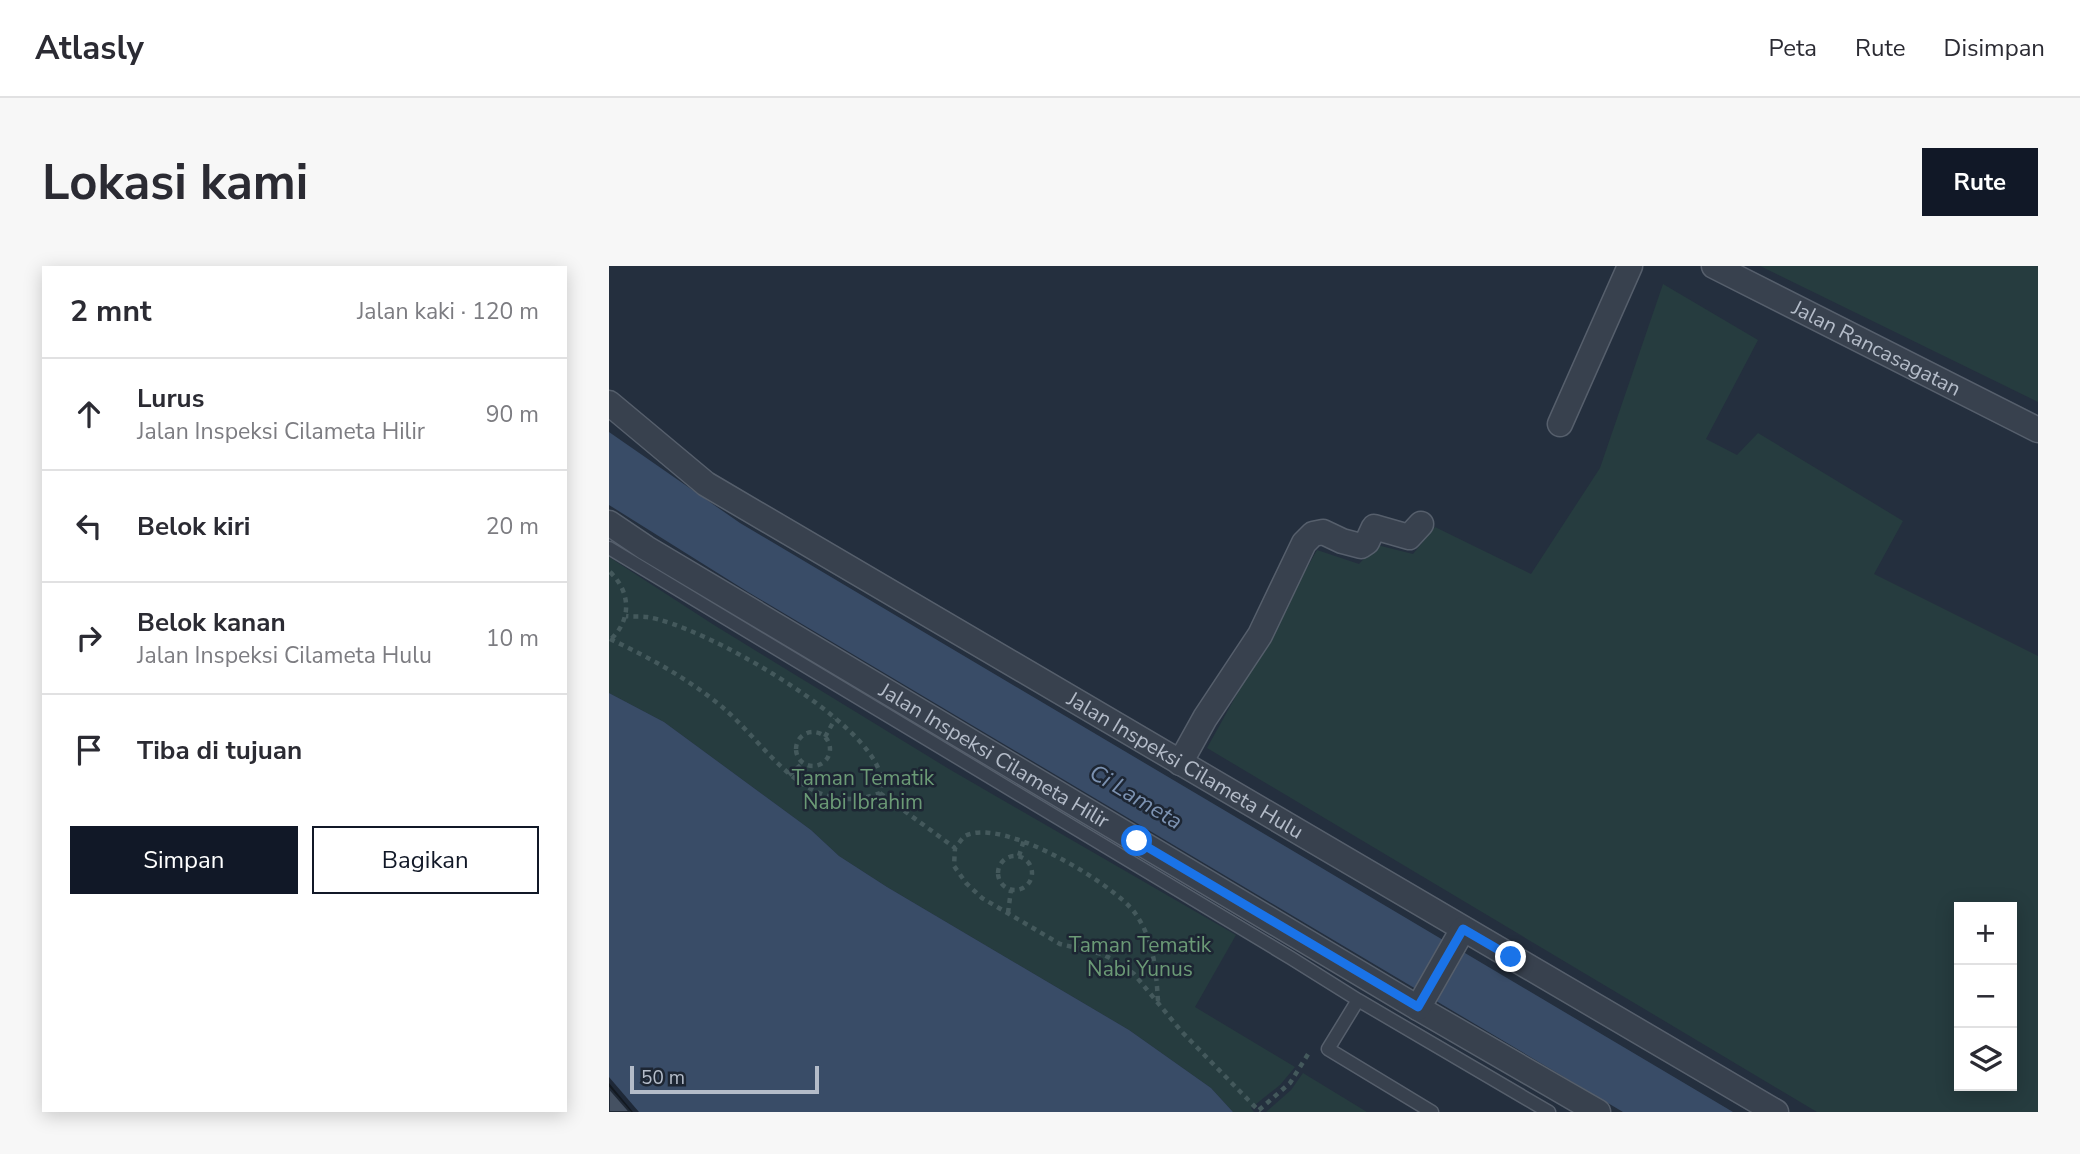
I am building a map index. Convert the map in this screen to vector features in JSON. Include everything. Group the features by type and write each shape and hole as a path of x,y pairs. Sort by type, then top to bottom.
{"street":[{"path":"1560,424 1630,266"},
{"name":"Jalan Rancasagatan","path":"1714,266 2038,430"},
{"name":"Jalan Inspeksi Cilameta Hulu","path":"609,403 706,484 1180,763 1459,936 1776,1112"},
{"name":"Jalan Inspeksi Cilameta Hilir","path":"609,523 646,548 1422,1000 1598,1112"},
{"path":"1180,763 1205,718 1260,635 1308,537 1323,532 1361,546 1367,542 1374,527 1409,537 1421,524"},
{"path":"1422,1000 1459,936"}],"lane":[{"path":"609,548 1280,951 1357,1000 1549,1112"},
{"path":"1357,1000 1328,1049 1432,1112"}],"path":[{"path":"609,571 618,579 627,603 626,616 617,633 609,640 657,662 694,686 748,731 789,775 817,793 838,799 863,799 880,793"},
{"path":"626,616 648,617 672,625 723,646 770,671 853,734 878,766 882,779 880,793"},
{"path":"825,737 835,719"},
{"path":"814,732 825,737 830,747 828,758 819,766 803,763 796,749 799,738 814,732"},
{"path":"789,775 803,763"},
{"path":"880,793 955,848"},
{"path":"1158,1000 1155,963 1148,935 1134,912 1106,887 1065,859 1024,840 984,833 965,836 955,848 954,866 966,883 982,898 1060,944 1102,954 1134,974 1182,1032 1259,1111 1290,1083 1315,1042"},
{"path":"1019,856 1024,840"},
{"path":"1019,856 1025,859 1032,869 1031,880 1023,889 1011,890 999,879 998,869 1004,860 1019,856"},
{"path":"1008,913 1011,890"},
{"path":"1301,1052 1307,1056"}],"green space":[{"path":"1760,266 2038,266 2038,402"},
{"path":"1663,284 1758,340 1706,439 1737,455 1758,433 1903,521 1874,574 2038,656 2038,1112 1817,1112 1207,748 1317,550 1359,564 1377,545 1413,554 1435,527 1531,574 1600,468"},
{"path":"609,557 714,625 949,769 1236,935 1195,1007 1295,1067 1280,1085 1251,1108 1254,1112 1233,1112 1211,1088 1129,1030 839,856 811,830 664,722 609,693"},
{"path":"1303,1073 1367,1112 1266,1112 1291,1090"}],"water":[{"name":"Ci Lameta","path":"609,432 740,523 1733,1112 1623,1112 748,592 609,505"},
{"path":"609,693 664,722 811,830 839,856 1129,1030 1211,1088 1233,1112 633,1112 609,1083"}],"building":[{"path":"609,1088 630,1112 609,1112"}],"route":[{"path":"1137,841 1418,1007 1463,929 1511,957"}],"park label":[{"name":"Taman Tematik Nabi Ibrahim","path":"863,790"},
{"name":"Taman Tematik Nabi Yunus","path":"1140,957"}]}
